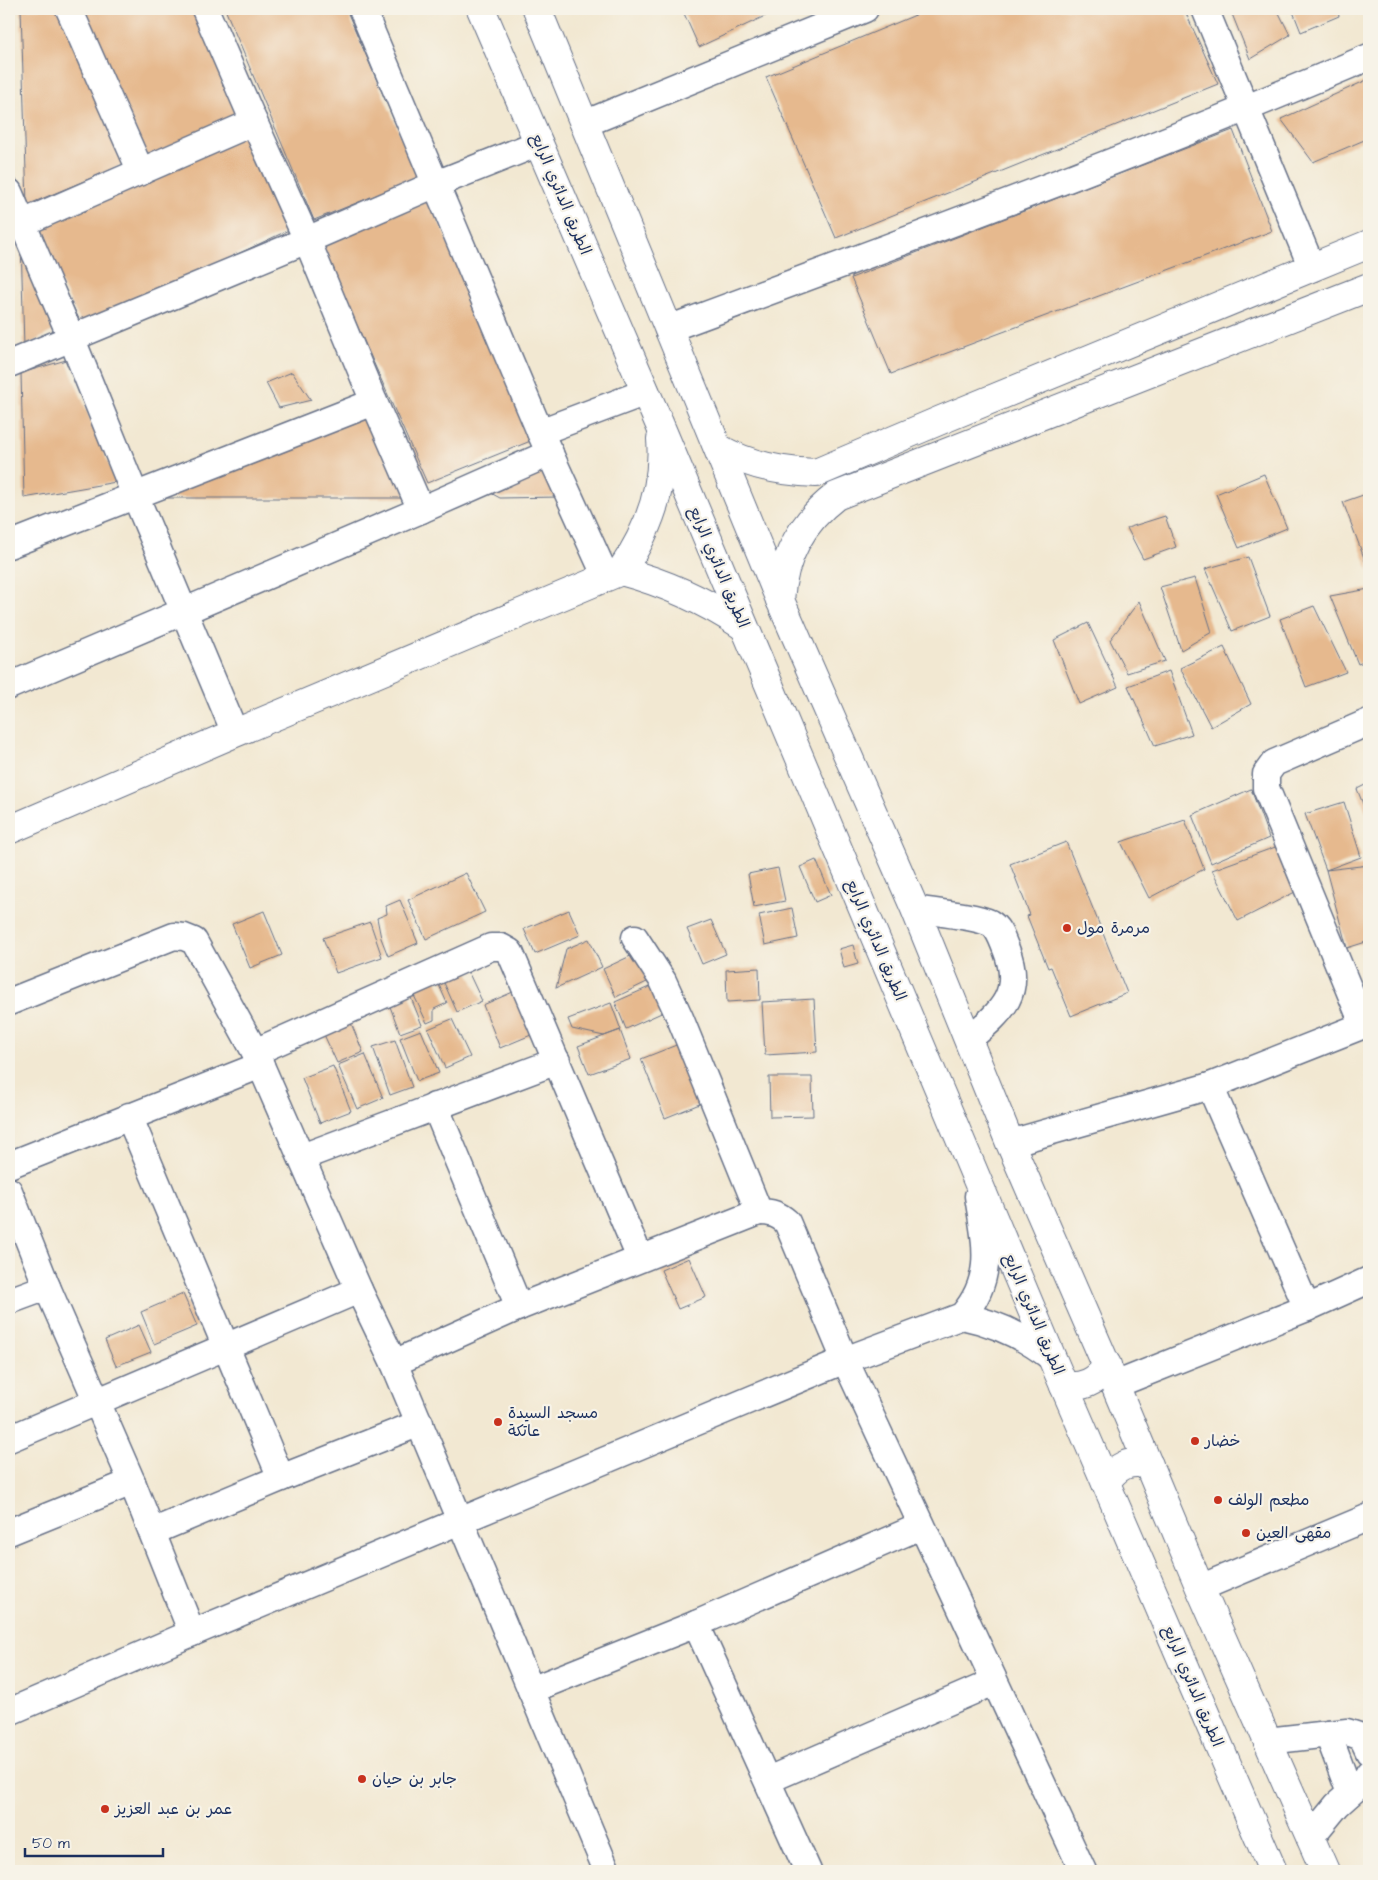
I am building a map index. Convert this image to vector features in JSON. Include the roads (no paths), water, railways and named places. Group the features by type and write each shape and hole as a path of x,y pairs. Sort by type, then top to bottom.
{"main road":[{"name":"الطريق الدائري الرابع","path":"481,9 646,392 1052,1358 1273,1871"},
{"path":"537,9 780,600 915,909 1010,1143 1111,1375 1200,1588 1325,1871"},
{"path":"718,448 736,457 762,466 798,473 816,473 959,412 1369,244"},
{"path":"780,600 784,569 795,541 813,516 836,496 1369,287"},
{"path":"9,830 613,574 636,550 656,501 662,449 659,423"},
{"path":"613,574 664,584 685,592 743,626"},
{"path":"1064,1386 1073,1387 1089,1383 1102,1373 1111,1375"},
{"path":"1106,1483 1115,1470 1122,1466 1135,1463 1149,1465"}],"street":[{"path":"69,9 141,172"},
{"path":"205,9 307,240 421,510"},
{"path":"362,9 545,442 613,574"},
{"path":"584,124 866,9"},
{"path":"1205,9 1312,268"},
{"path":"668,328 957,222 1247,109 1369,57"},
{"path":"15,227 254,122"},
{"path":"9,364 436,184 539,143"},
{"path":"9,192 15,227 71,337 235,733"},
{"path":"9,686 421,510 545,442 646,392"},
{"path":"9,545 374,402"},
{"path":"1010,1143 1210,1086 1366,1024 1266,788 1266,774 1274,763 1369,722"},
{"path":"915,909 990,923 997,929 1012,964 1011,992 1007,1002 993,1019 969,1039"},
{"path":"9,1002 174,936 194,941 258,1058 359,1290 394,1363 607,1871"},
{"path":"635,938 662,981 680,1018 759,1212"},
{"path":"9,1165 129,1116 258,1058 491,947 502,947 510,952 640,1258"},
{"path":"302,1157 557,1061"},
{"path":"1210,1086 1307,1308"},
{"path":"435,1106 519,1307"},
{"path":"129,1116 281,1478"},
{"path":"9,1712 192,1633 845,1360 962,1316 978,1293 986,1267 985,1242 974,1173"},
{"path":"9,1191 46,1286 132,1482 192,1633"},
{"path":"394,1363 519,1307 759,1212 770,1212 779,1216 787,1222 845,1360 1083,1871"},
{"path":"1111,1375 1307,1308 1369,1280"},
{"path":"9,1301 46,1286"},
{"path":"9,1440 359,1290"},
{"path":"962,1316 1000,1326 1036,1345 1052,1358"},
{"path":"152,1532 420,1423"},
{"path":"9,1532 132,1482"},
{"path":"1200,1588 1369,1517"},
{"path":"530,1690 696,1624 921,1526"},
{"path":"696,1624 808,1871"},
{"path":"768,1780 994,1682"},
{"path":"1267,1741 1347,1732 1358,1734 1362,1737 1369,1752"},
{"path":"1328,1734 1350,1793"},
{"path":"1310,1838 1332,1810 1365,1780 1369,1773"}],"place":[{"name":"مرمرة مول","path":"1067,928"},
{"name":"مسجد السيدة عاتكة","path":"498,1422"},
{"name":"خضار","path":"1195,1441"},
{"name":"مطعم الولف","path":"1218,1500"},
{"name":"مقهى العين","path":"1246,1533"},
{"name":"جابر بن حيان","path":"362,1779"},
{"name":"عمر بن عبد العزيز","path":"105,1809"}]}
